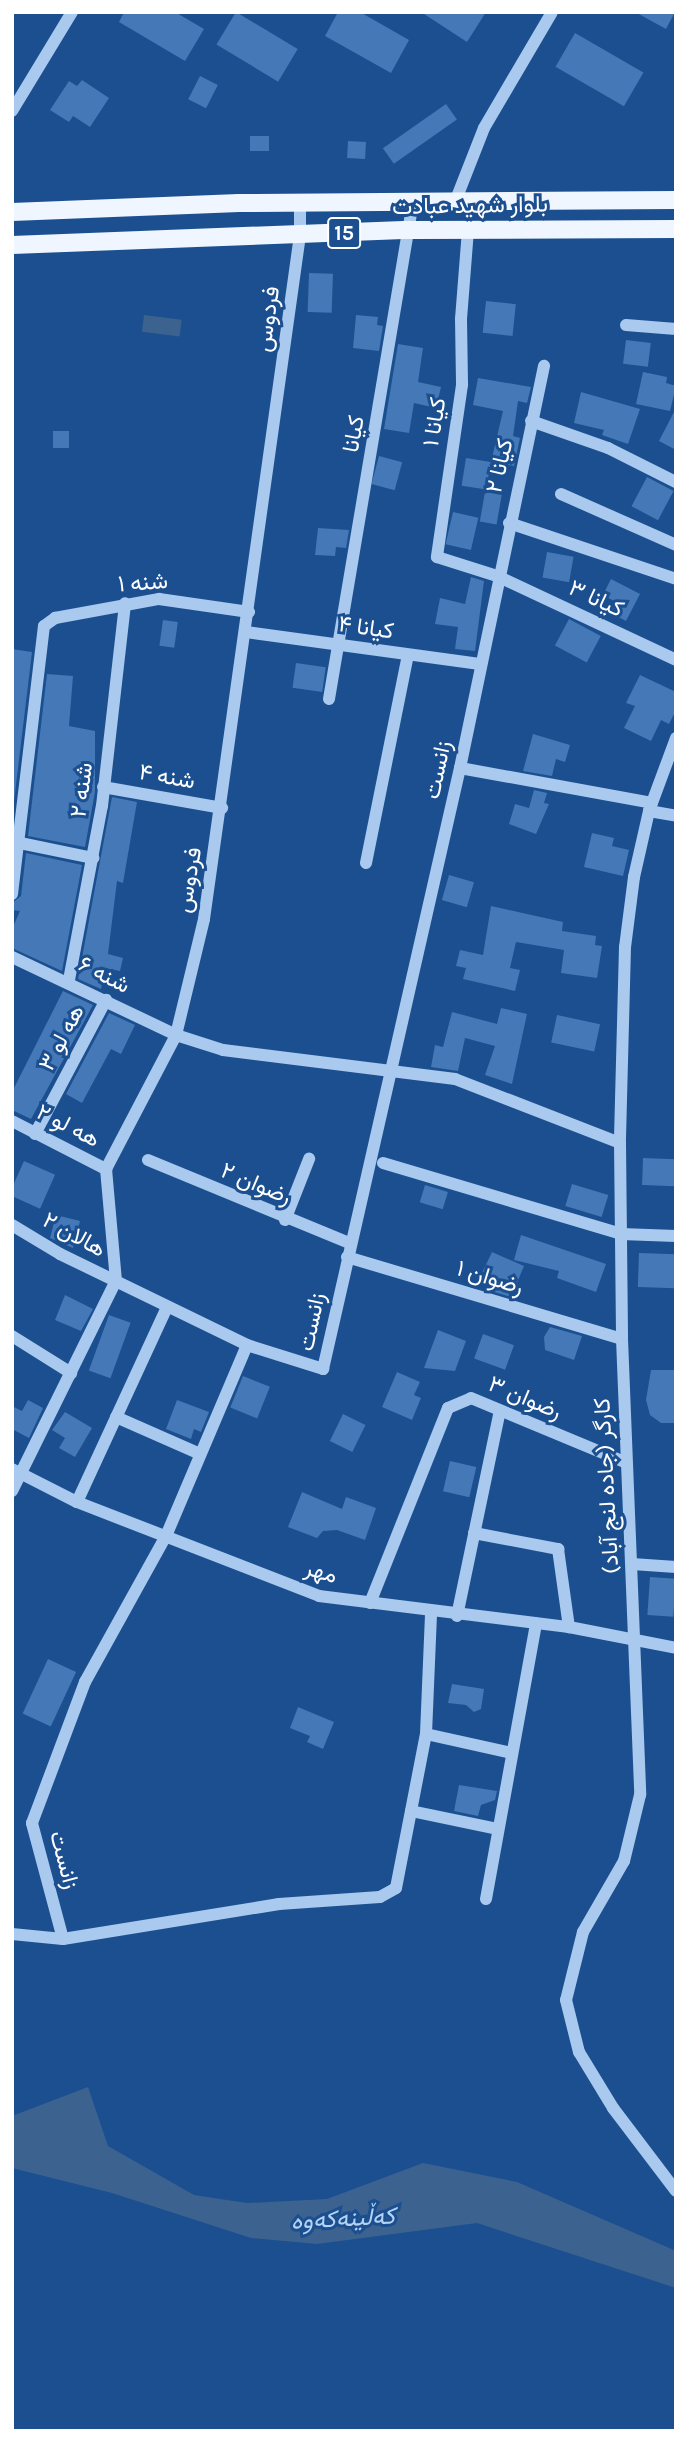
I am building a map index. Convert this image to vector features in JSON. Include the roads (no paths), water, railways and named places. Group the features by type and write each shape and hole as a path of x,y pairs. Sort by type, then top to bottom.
{"main road":[{"name":"بلوار شهید عبادت","path":"12,212 300,203 676,200"},
{"name":"بلوار شهید عبادت","path":"12,245 410,230 676,229"}],"street":[{"path":"12,111 72,12"},
{"path":"455,202 484,128 552,12"},
{"name":"کیانا","path":"329,699 413,202"},
{"name":"فردوس","path":"106,1169 176,1035 204,919 222,808 300,235 300,203"},
{"name":"کیانا ۱","path":"468,230 461,319 462,385 437,557 497,576"},
{"path":"626,325 676,329"},
{"name":"کیانا ۲","path":"497,576 544,366"},
{"path":"531,421 608,448 676,482"},
{"path":"561,494 676,545"},
{"path":"509,523 676,579"},
{"name":"کیانا ۳","path":"497,576 676,660"},
{"name":"زانست","path":"63,1939 32,1823 85,1682 166,1536 198,1453 247,1345 323,1369 349,1243 393,1069 460,768 497,576"},
{"name":"شنه ۱","path":"20,843 44,626 55,618 125,603 159,599 249,612"},
{"name":"شنه ۲","path":"69,981 93,858 125,603"},
{"name":"کیانا ۴","path":"246,632 480,664"},
{"path":"366,863 408,655"},
{"name":"کارگر (جاده لنج آباد)","path":"676,738 651,807 634,877 625,947 620,1143 622,1339 625,1462 637,1643 640,1794 624,1861 583,1932 566,2000 579,2052 613,2108 676,2192"},
{"path":"460,768 651,807 676,816"},
{"name":"شنه ۴","path":"103,787 222,808"},
{"path":"12,894 20,843 93,858"},
{"name":"شنه ۶","path":"12,957 69,981 176,1035"},
{"name":"هه لو ۳","path":"35,1134 106,1000"},
{"path":"176,1035 223,1049 454,1079 620,1143"},
{"name":"هه لو ۲","path":"12,1121 106,1169"},
{"path":"285,1220 309,1159"},
{"name":"رضوان ۲","path":"148,1160 285,1220 349,1243"},
{"path":"383,1163 621,1234 676,1236"},
{"path":"12,1491 17,1472 71,1373 116,1281 106,1169"},
{"name":"هالان ۲","path":"14,1230 116,1281"},
{"name":"رضوان ۱","path":"347,1258 622,1339"},
{"path":"116,1281 247,1345"},
{"path":"76,1502 167,1307"},
{"path":"12,1336 71,1373"},
{"name":"رضوان ۳","path":"369,1604 448,1408 471,1398 625,1462"},
{"path":"457,1616 500,1410"},
{"path":"116,1417 198,1453"},
{"name":"مهر","path":"17,1472 76,1502 319,1596 431,1613 569,1627 637,1643 676,1648"},
{"path":"474,1533 558,1549 569,1627"},
{"path":"632,1564 676,1567"},
{"path":"12,1934 63,1939 279,1904 380,1897 396,1888 426,1734 431,1613"},
{"path":"486,1899 496,1829 536,1623"},
{"path":"426,1734 512,1754"},
{"path":"411,1811 496,1829"}],"water":[{"path":"144,315 182,320 180,337 142,332"},
{"name":"کەڵینەکەوە","path":"88,2087 108,2146 194,2195 247,2203 327,2199 423,2163 517,2182 676,2251 676,2288 477,2223 317,2244 251,2238 112,2193 12,2168 12,2116"}]}
